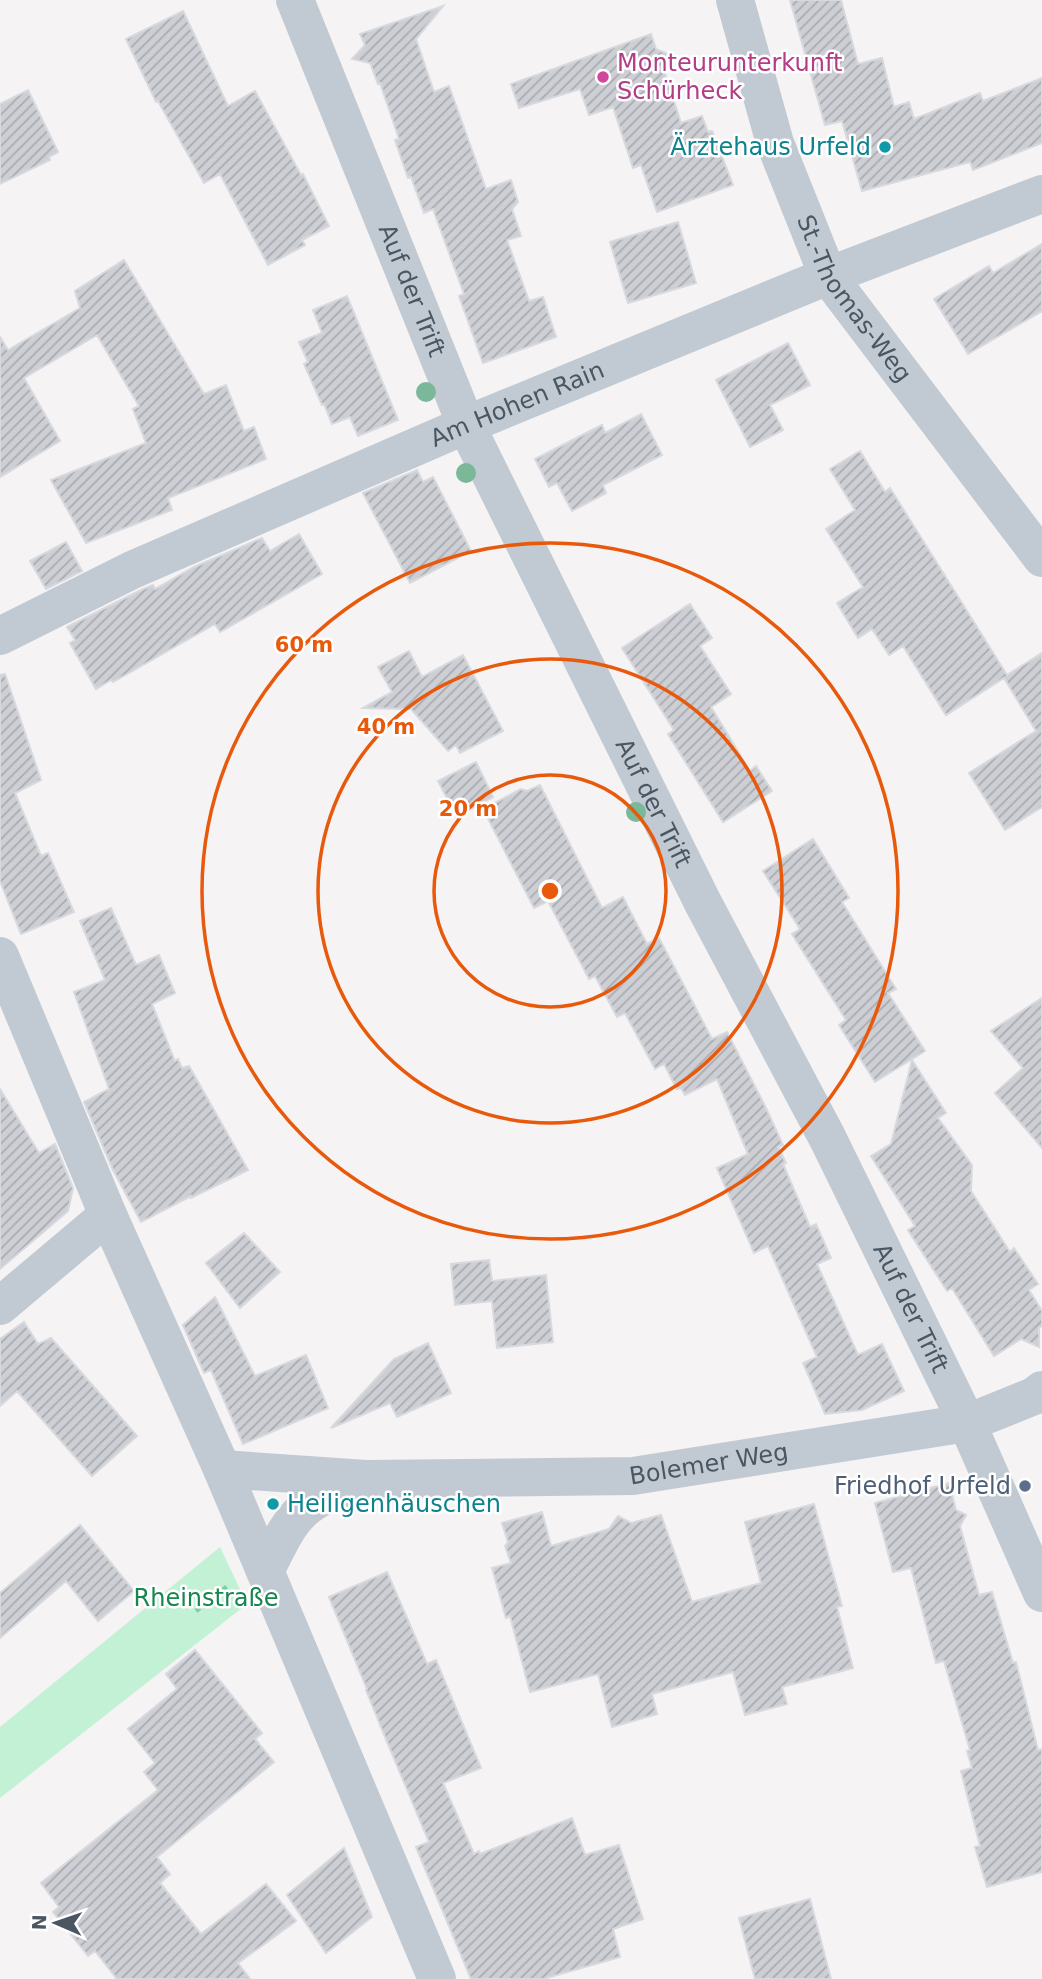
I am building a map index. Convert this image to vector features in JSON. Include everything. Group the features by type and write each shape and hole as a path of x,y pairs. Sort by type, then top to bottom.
{"street":[{"name":"Auf der Trift","path":"295,0 466,425 703,903 828,1139 967,1423 1042,1593"},
{"name":"St.-Thomas-Weg","path":"735,0 775,144 828,276 1042,558"},
{"name":"Am Hohen Rain","path":"0,636 132,570 466,425 828,276 1042,194"},
{"path":"0,956 108,1215 222,1469 437,1979"},
{"path":"0,1306 108,1215"},
{"name":"Bolemer Weg","path":"222,1469 366,1479 633,1476 967,1423 1034,1396 1042,1390"},
{"name":"Bolemer Weg","path":"265,1571 291,1524 303,1510 325,1496 366,1479"}],"green space":[{"name":"Rheinstraße","path":"220,1547 247,1604 0,1798 0,1727"}],"building":[{"path":"790,0 841,0 858,64 882,58 894,107 909,102 914,119 980,93 983,101 1042,78 1042,143 973,170 970,162 862,191 842,121 825,125"},
{"path":"443,6 416,39 434,92 449,86 486,189 511,180 518,202 512,209 521,236 507,240 529,301 543,297 556,337 483,363 459,296 464,294 433,209 424,213 411,177 408,178 395,140 399,139 380,83 378,84 370,63 352,59 365,45 360,34"},
{"path":"183,11 228,106 255,91 301,175 303,174 329,226 302,240 305,245 268,265 220,174 204,183 158,101 156,102 126,39"},
{"path":"651,34 656,49 673,56 665,73 681,123 702,116 708,132 712,131 733,185 657,212 641,165 633,168 613,107 589,115 580,89 519,108 511,84"},
{"path":"28,90 58,152 49,157 50,160 0,184 0,104"},
{"path":"678,222 696,283 628,303 610,242"},
{"path":"1042,244 1042,311 968,354 934,299 989,266 993,273"},
{"path":"124,260 204,394 226,385 244,431 254,427 266,459 168,498 172,510 86,543 51,480 146,443 133,409 139,406 97,335 24,378 60,441 0,477 0,337 8,350 80,308 75,291"},
{"path":"347,296 398,420 358,436 350,417 332,424 304,364 308,362 299,342 322,333 313,310"},
{"path":"788,343 810,385 770,405 783,430 750,447 716,380"},
{"path":"641,414 662,455 603,485 606,493 572,511 557,483 549,487 535,459 602,425 605,433"},
{"path":"860,451 885,492 890,488 1007,675 1042,653 1042,807 1005,830 969,773 1036,731 1004,678 946,715 903,646 889,655 872,629 858,638 837,603 863,587 826,529 855,510 830,469"},
{"path":"417,470 423,482 433,477 471,551 410,583 363,493"},
{"path":"299,534 322,574 220,632 215,624 96,689 70,643 75,640 67,627 141,590 153,585 155,589 194,567 262,538 270,551"},
{"path":"66,542 82,571 46,589 30,561"},
{"path":"690,604 712,638 700,646 731,694 711,707 750,771 756,766 772,791 723,822 668,734 674,730 622,648"},
{"path":"409,651 422,677 463,655 503,731 460,753 456,745 448,751 411,709 363,708 392,692 378,667"},
{"path":"5,674 41,780 15,793 41,856 48,853 74,912 21,934 0,881 0,675"},
{"path":"476,762 493,797 456,816 438,781"},
{"path":"540,785 602,908 623,897 647,944 659,938 712,1039 727,1032 783,1145 778,1147 786,1163 783,1164 810,1227 816,1224 831,1258 817,1264 858,1355 882,1344 904,1391 862,1410 825,1414 803,1363 817,1357 768,1246 754,1253 717,1168 748,1154 717,1079 685,1095 681,1088 677,1089 664,1064 655,1069 625,1013 617,1017 595,976 589,979 548,901 534,908 483,809 521,789 527,791"},
{"path":"813,839 849,898 842,902 896,989 888,993 925,1051 875,1082 839,1025 846,1020 792,934 800,929 763,871"},
{"path":"111,908 136,965 159,955 175,993 152,1004 175,1061 178,1059 182,1068 189,1066 248,1170 141,1222 113,1170 84,1102 109,1089 74,992 105,980 80,921"},
{"path":"1042,998 1042,1148 995,1093 1023,1068 991,1031"},
{"path":"912,1060 946,1113 938,1118 972,1165 971,1191 1010,1252 1014,1248 1038,1284 1029,1290 1042,1311 1039,1347 1021,1339 994,1356 952,1288 947,1291 908,1230 915,1226 871,1156 891,1144"},
{"path":"0,1089 39,1153 55,1144 73,1188 68,1211 0,1269"},
{"path":"244,1233 280,1272 240,1308 206,1263"},
{"path":"489,1260 492,1281 546,1275 553,1342 497,1348 492,1301 455,1305 451,1264"},
{"path":"215,1297 255,1376 306,1355 328,1408 243,1444 211,1370 204,1373 183,1325"},
{"path":"24,1322 38,1344 51,1338 137,1436 92,1476 17,1391 0,1406 0,1339"},
{"path":"428,1343 451,1393 397,1417 390,1403 331,1428 394,1359"},
{"path":"949,1483 956,1510 966,1515 960,1526 979,1595 992,1592 1013,1663 1016,1662 1038,1750 1042,1749 1042,1872 987,1887 975,1847 980,1846 961,1771 972,1768 967,1751 970,1750 944,1661 936,1663 911,1568 893,1572 875,1503"},
{"path":"814,1504 842,1606 837,1607 853,1668 782,1687 787,1704 745,1715 733,1672 652,1694 657,1714 612,1727 598,1674 530,1692 510,1616 506,1618 492,1568 511,1563 505,1546 508,1542 502,1523 542,1512 551,1546 609,1529 618,1516 631,1523 661,1515 692,1602 761,1583 745,1522"},
{"path":"80,1525 134,1591 98,1621 66,1581 0,1638 0,1593"},
{"path":"387,1572 427,1664 436,1660 481,1768 443,1783 474,1854 572,1818 585,1855 619,1845 643,1919 613,1929 620,1957 543,1979 471,1979 416,1847 429,1842 329,1597"},
{"path":"195,1650 262,1733 255,1739 274,1762 157,1857 170,1874 160,1883 201,1934 266,1884 296,1921 238,1963 250,1979 117,1979 95,1951 88,1956 53,1912 59,1907 41,1883 158,1790 144,1772 155,1763 128,1729 177,1689 166,1674"},
{"path":"344,1848 372,1917 326,1953 287,1895"},
{"path":"810,1899 831,1979 755,1979 739,1918"}],"place":[{"name":"Monteurunterkunft Schürheck","path":"603,77"},
{"name":"Ärztehaus Urfeld","path":"885,147"},
{"name":"Friedhof Urfeld","path":"1025,1486"},
{"name":"Heiligenhäuschen","path":"273,1504"}]}
